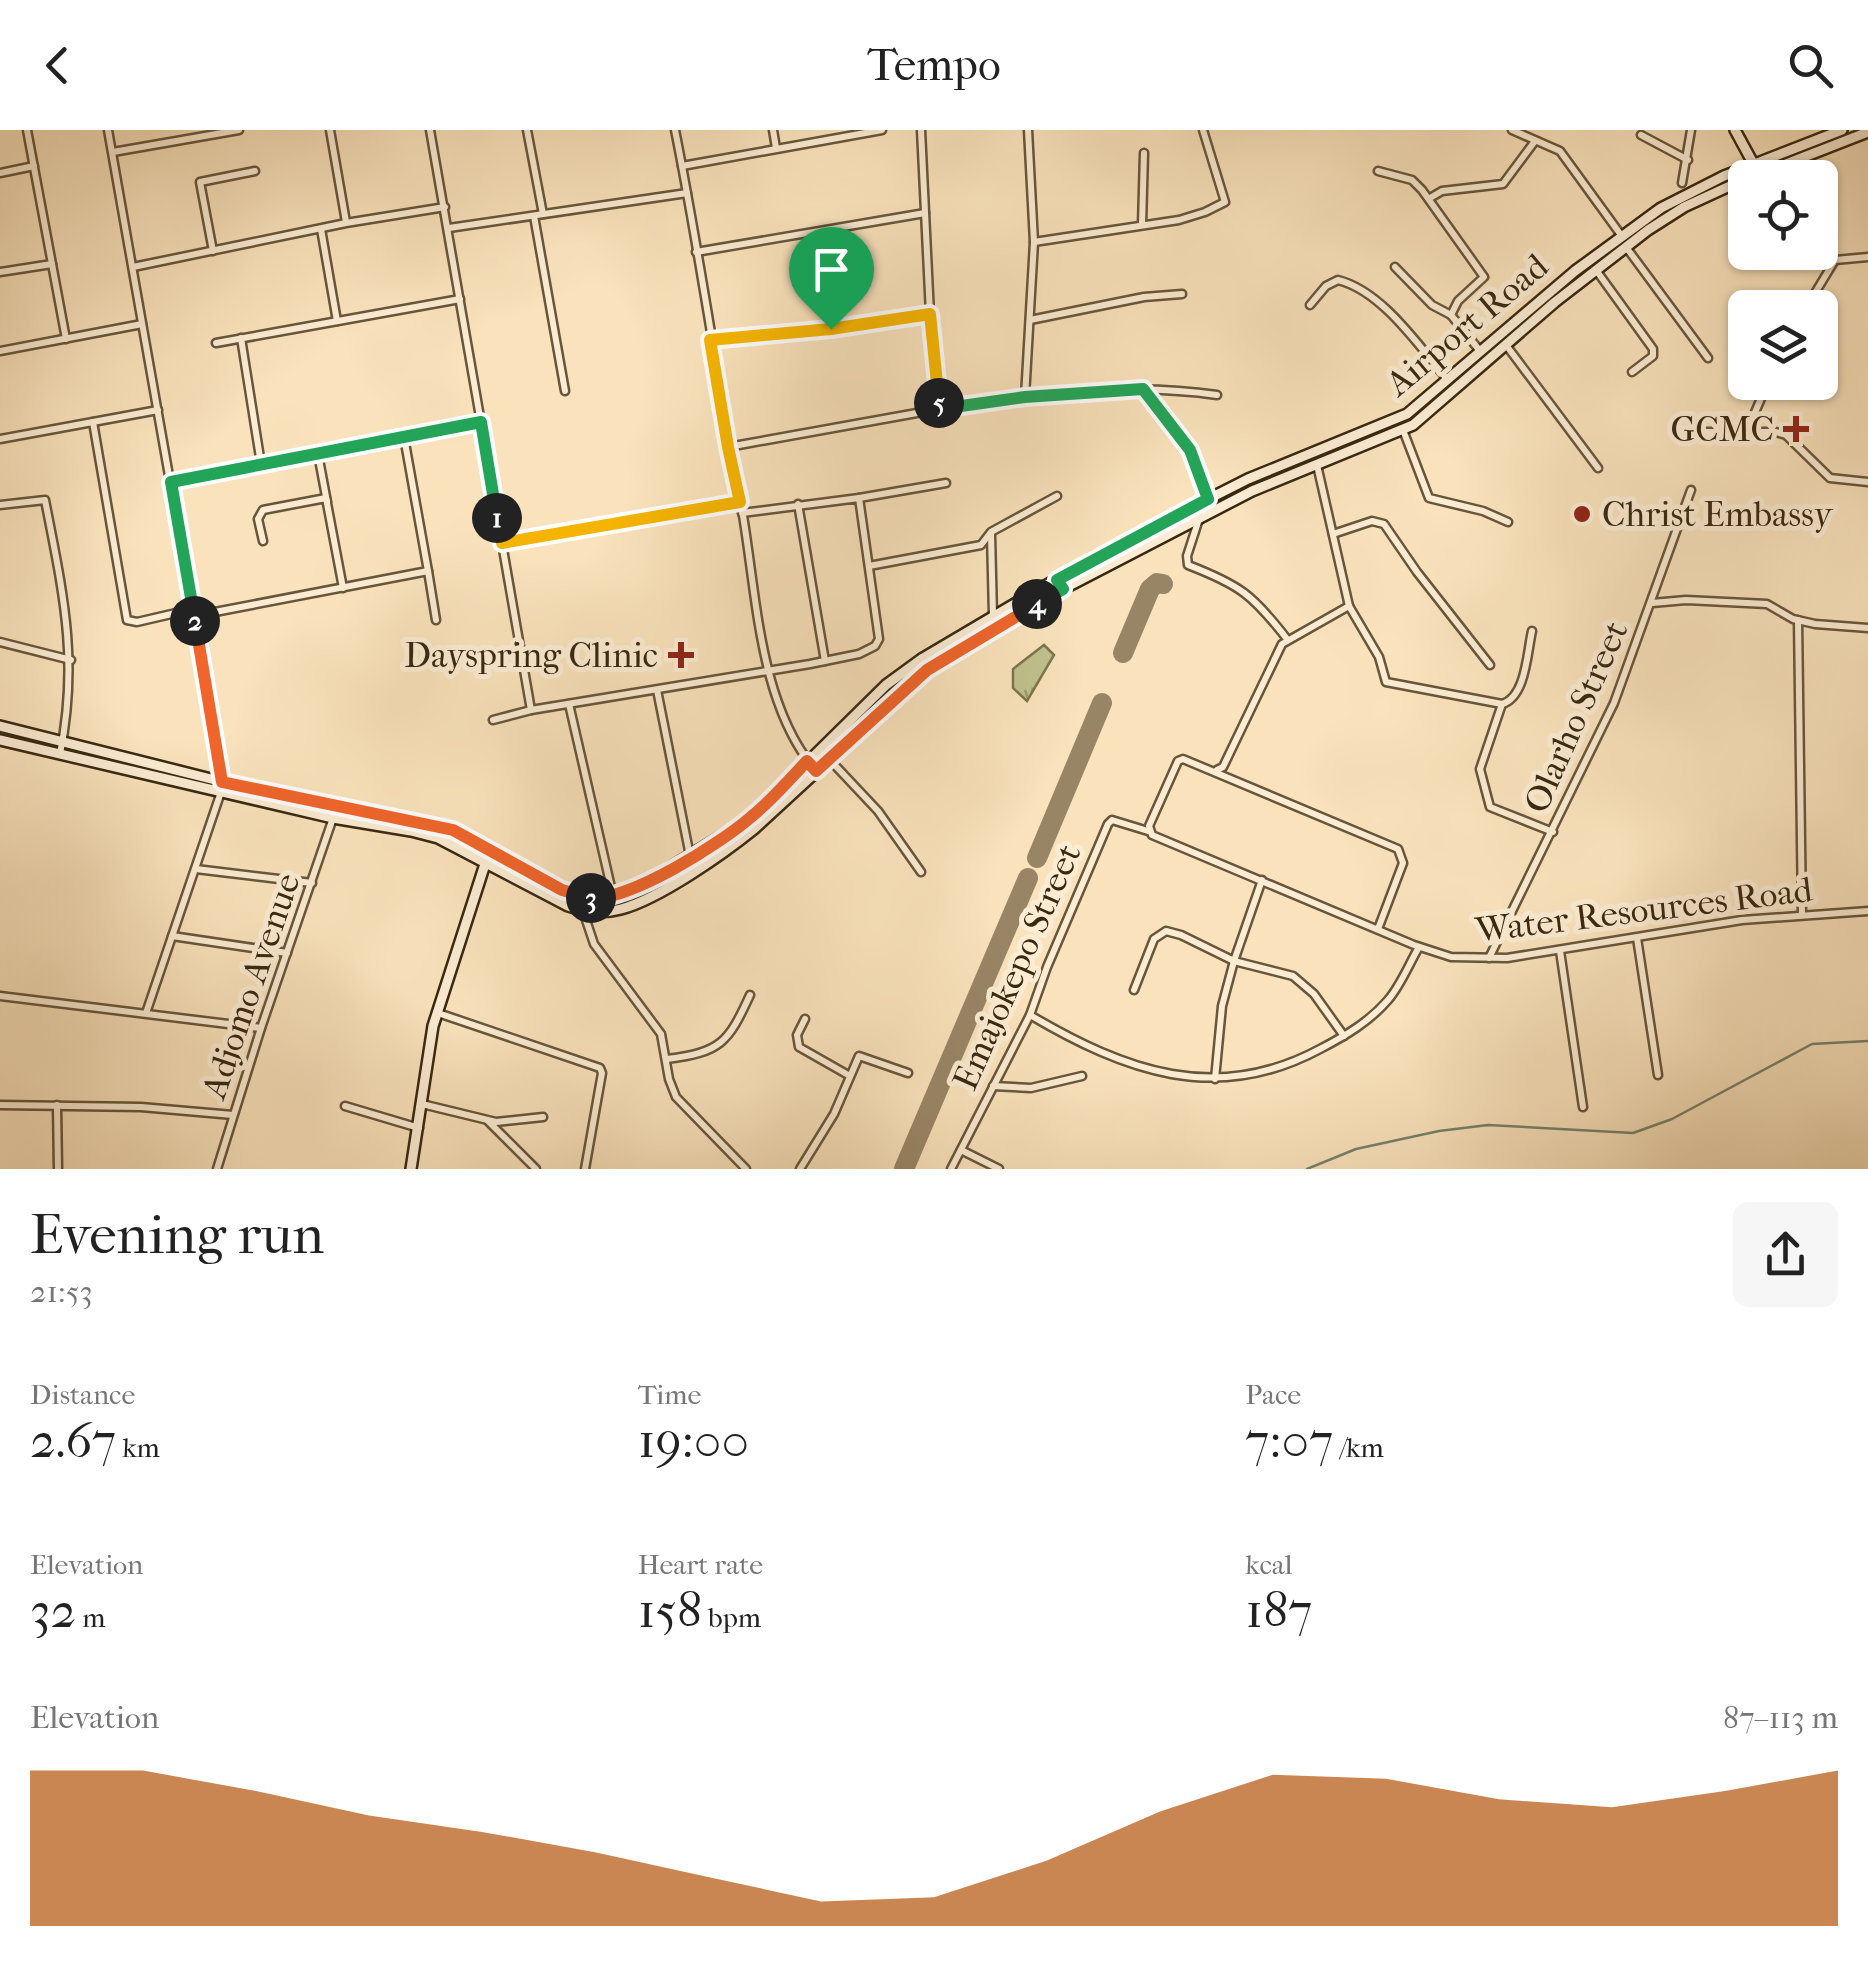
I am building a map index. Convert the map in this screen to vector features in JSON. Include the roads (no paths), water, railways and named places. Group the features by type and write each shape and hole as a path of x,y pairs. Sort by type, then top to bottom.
{"main road":[{"path":"1735,130 1751,160"},
{"name":"Airport Road","path":"1769,160 1842,130"},
{"name":"Airport Road","path":"1795,160 1868,132"},
{"name":"Airport Road","path":"582,911 622,909 642,901 712,859 754,830 927,670 1060,584 1208,499 1248,479 1385,425 1427,400 1480,351 1622,235 1690,192 1728,177"},
{"name":"Airport Road","path":"613,896 643,884 751,818 886,684 924,658 994,617 1252,491 1423,418 1626,247 1684,207 1728,187"},
{"path":"1575,271 1583,280"},
{"path":"0,726 66,750"},
{"path":"0,740 66,750 333,818 438,838 548,898 582,911"},
{"path":"222,787 430,824 477,842 562,890 594,898 613,896"},
{"path":"411,1169 438,1012 486,862"}],"street":[{"path":"27,130 66,339"},
{"path":"108,130 222,787 146,1012"},
{"path":"112,152 239,130"},
{"path":"330,130 346,222"},
{"path":"430,130 531,710"},
{"path":"526,130 565,391"},
{"path":"675,130 770,672 786,727 816,771"},
{"path":"773,130 776,148"},
{"path":"682,166 882,130"},
{"path":"921,130 930,314 940,409"},
{"path":"1025,397 1034,242 1028,130"},
{"path":"1034,242 1179,220 1225,202 1203,130"},
{"path":"1512,130 1560,151 1622,235"},
{"path":"1682,183 1691,130"},
{"path":"1641,135 1688,160"},
{"path":"1430,198 1442,191 1503,184 1536,141"},
{"path":"1142,225 1144,153"},
{"path":"0,172 34,166"},
{"path":"212,251 200,182 255,171"},
{"path":"1378,171 1412,180 1430,198 1484,277 1458,301 1452,316"},
{"path":"450,228 687,193"},
{"path":"132,268 346,222 446,207"},
{"path":"696,252 926,213"},
{"path":"320,229 336,320"},
{"path":"817,232 831,329"},
{"path":"1626,247 1708,358"},
{"path":"1817,290 1835,260 1868,258"},
{"path":"0,272 52,264"},
{"path":"1394,267 1432,304 1452,316 1480,351"},
{"path":"1596,270 1654,349 1653,356 1632,372"},
{"path":"1310,305 1326,286 1338,280 1355,284 1382,304 1448,380"},
{"path":"1030,320 1144,297 1182,294"},
{"path":"216,343 460,298"},
{"path":"710,340 831,329 930,314"},
{"path":"0,351 142,324"},
{"path":"241,338 261,464"},
{"path":"1506,345 1598,468"},
{"path":"728,447 1025,397 1143,389 1216,395"},
{"path":"1143,389 1190,450 1208,499"},
{"path":"1747,431 1760,400"},
{"path":"0,438 158,410"},
{"path":"93,422 127,620 138,622 428,571"},
{"path":"171,482 481,422"},
{"path":"1402,430 1429,498 1483,511 1508,522"},
{"path":"1685,432 1786,435 1830,478 1868,482"},
{"path":"404,437 436,620"},
{"path":"318,454 343,588"},
{"path":"1317,466 1349,606 1379,657 1386,682 1502,704 1512,701 1518,692 1532,632"},
{"path":"742,513 946,483"},
{"name":"Olarho Street","path":"1490,958 1614,703 1690,490"},
{"path":"868,566 980,544 991,532 1057,496"},
{"path":"262,541 258,519 263,510 326,498 328,508"},
{"path":"492,720 531,710 770,672 859,654 875,646 879,639 858,498"},
{"path":"0,505 45,500 64,602 70,660 66,750"},
{"path":"502,543 740,502"},
{"path":"798,504 826,661"},
{"path":"1199,518 1187,556 1188,565 1257,600 1286,638"},
{"path":"1333,534 1372,522 1384,524 1490,665"},
{"path":"991,532 994,617"},
{"path":"1652,603 1686,600 1767,604 1798,620 1868,628"},
{"path":"1216,770 1223,767 1286,638 1349,606"},
{"path":"1798,620 1802,914"},
{"path":"0,642 70,660"},
{"path":"657,690 690,857"},
{"path":"569,704 613,896"},
{"path":"1502,704 1480,769 1490,808 1553,832"},
{"path":"829,758 878,811 921,872"},
{"path":"1148,831 1178,762 1184,759 1216,770 1398,849 1403,863 1378,929"},
{"name":"Adjomo Avenue","path":"217,1169 333,818"},
{"name":"Emajokepo Street","path":"951,1169 1030,1016 1046,968 1108,824 1120,820 1148,831"},
{"name":"Water Resources Road","path":"1148,831 1451,957 1490,958 1560,951 1742,920 1868,911"},
{"path":"196,869 312,883"},
{"path":"1215,1079 1222,1006 1262,880"},
{"path":"582,911 594,944 661,1034 668,1079 676,1097 746,1169"},
{"path":"1134,990 1154,939 1166,931 1182,934 1234,960 1293,976 1314,994 1344,1036"},
{"path":"172,936 288,954"},
{"path":"1636,938 1658,1075"},
{"path":"1030,1016 1083,1046 1130,1064 1178,1077 1242,1076 1291,1064 1344,1036 1389,999 1419,946"},
{"path":"1560,951 1583,1107"},
{"path":"667,1059 696,1054 726,1040 750,995"},
{"path":"0,996 261,1028"},
{"path":"438,1012 600,1068 585,1169"},
{"path":"805,1019 798,1046 850,1076"},
{"path":"800,1169 834,1114 858,1056 862,1054 908,1073"},
{"path":"993,1086 1031,1088 1082,1076"},
{"path":"422,1104 487,1120 543,1116"},
{"path":"57,1105 58,1169"},
{"path":"0,1106 140,1106 233,1115"},
{"path":"345,1106 419,1128"},
{"path":"487,1120 536,1169"},
{"path":"961,1150 999,1169"}],"waterway":[{"path":"1307,1169 1356,1149 1488,1125 1633,1133 1672,1119 1812,1044 1868,1041"}],"place":[{"name":"GCMC","path":"1796,429"},
{"name":"Christ Embassy","path":"1582,514"},
{"name":"Dayspring Clinic","path":"681,655"}]}
